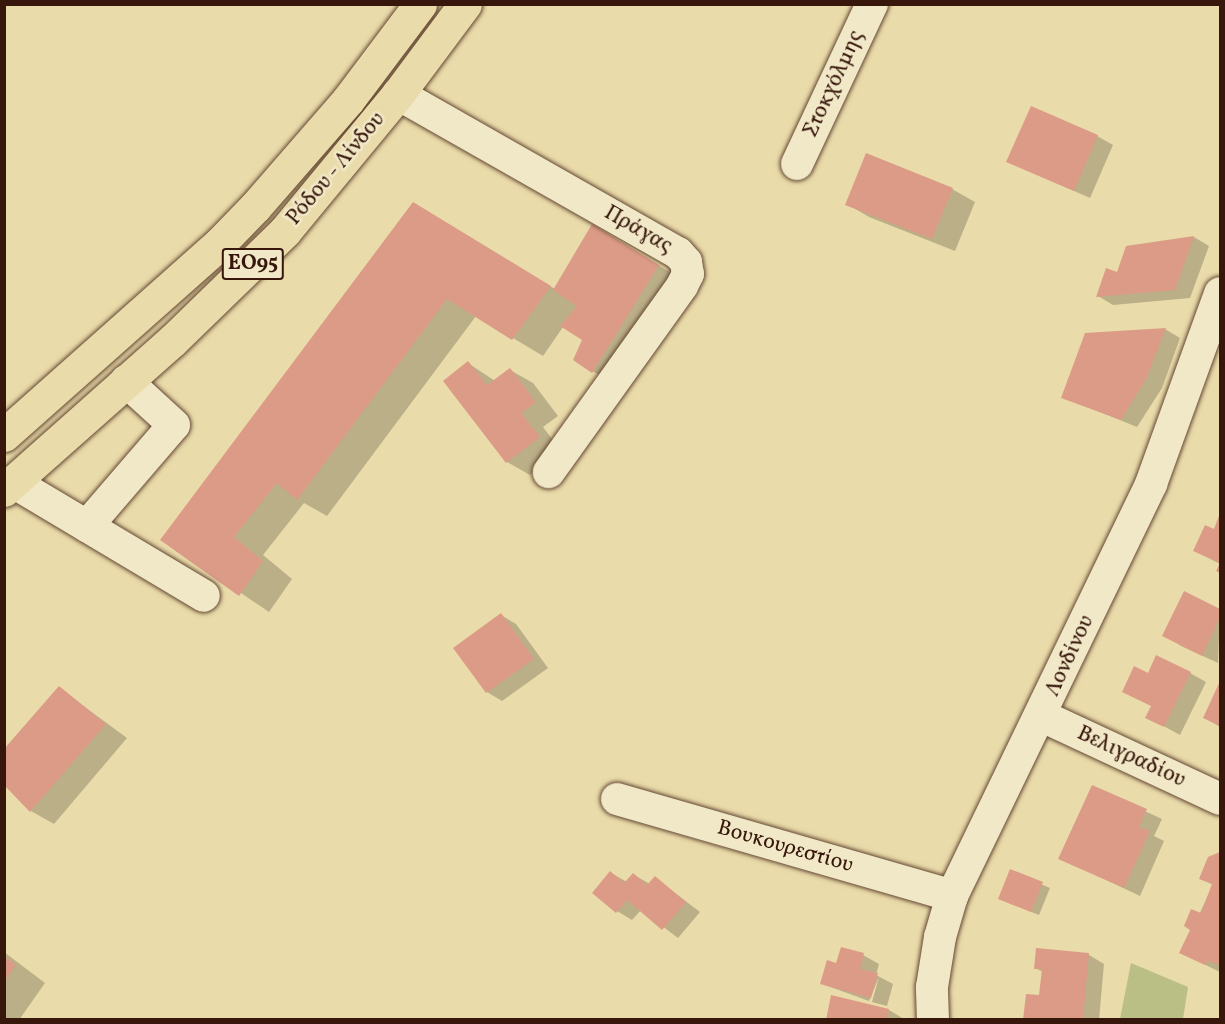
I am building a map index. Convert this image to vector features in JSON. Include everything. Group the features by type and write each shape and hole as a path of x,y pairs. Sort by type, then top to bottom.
{"main road":[{"name":"Ρόδου - Λίνδου","path":"4,435 221,242 255,207 348,100 420,4"},
{"name":"Ρόδου - Λίνδου","path":"9,486 126,381 285,231 398,94 465,4"}],"street":[{"name":"Στοκχόλμης","path":"796,164 872,4"},
{"name":"Πράγας","path":"398,94 678,253 686,262 688,274 682,286 549,472"},
{"name":"Λονδίνου","path":"933,1020 932,987 940,937 952,896 1042,716 1151,484 1221,293"},
{"path":"87,526 174,425 126,381"},
{"path":"9,486 87,526 204,596"},
{"name":"Βελιγραδίου","path":"1042,716 1221,798"},
{"name":"Βουκουρεστίου","path":"617,799 952,896"}],"green space":[{"path":"1131,963 1188,987 1183,1019 1120,1019"}],"building":[{"path":"1031,106 1098,135 1074,191 1006,162"},
{"path":"866,153 953,188 932,239 845,205"},
{"path":"413,202 551,286 512,340 447,299 297,500 277,483 234,537 263,561 239,596 160,540"},
{"path":"592,224 659,265 592,373 573,360 582,340 560,326 577,306 553,290"},
{"path":"1194,236 1175,290 1096,297 1106,268 1117,272 1126,246"},
{"path":"1166,328 1146,379 1121,420 1061,398 1085,333"},
{"path":"468,361 487,385 510,368 536,402 521,413 540,437 506,463 443,381"},
{"path":"1220,513 1220,563 1193,551 1205,525 1214,529"},
{"path":"1184,591 1220,609 1220,617 1202,656 1162,636"},
{"path":"501,613 534,659 486,693 453,648"},
{"path":"1156,655 1191,672 1164,727 1145,718 1151,706 1122,692 1134,666 1148,673"},
{"path":"1220,681 1220,726 1203,718"},
{"path":"59,686 106,724 30,812 4,785 4,749"},
{"path":"1092,785 1147,809 1139,827 1150,831 1124,888 1058,859"},
{"path":"1220,852 1220,965 1208,961 1205,965 1179,953 1190,930 1184,926 1191,909 1201,913 1212,884 1199,879 1208,857"},
{"path":"1010,869 1043,882 1031,912 998,899"},
{"path":"610,871 624,883 633,873 647,885 655,876 686,902 662,930 627,900 616,913 592,893"},
{"path":"841,947 864,953 860,969 878,973 871,998 820,984 827,960 836,963"},
{"path":"1036,948 1089,953 1083,1020 1023,1020 1026,994 1039,995 1042,969 1034,969"},
{"path":"4,956 16,965 4,981"},
{"path":"831,995 889,1009 887,1020 826,1020"}]}
